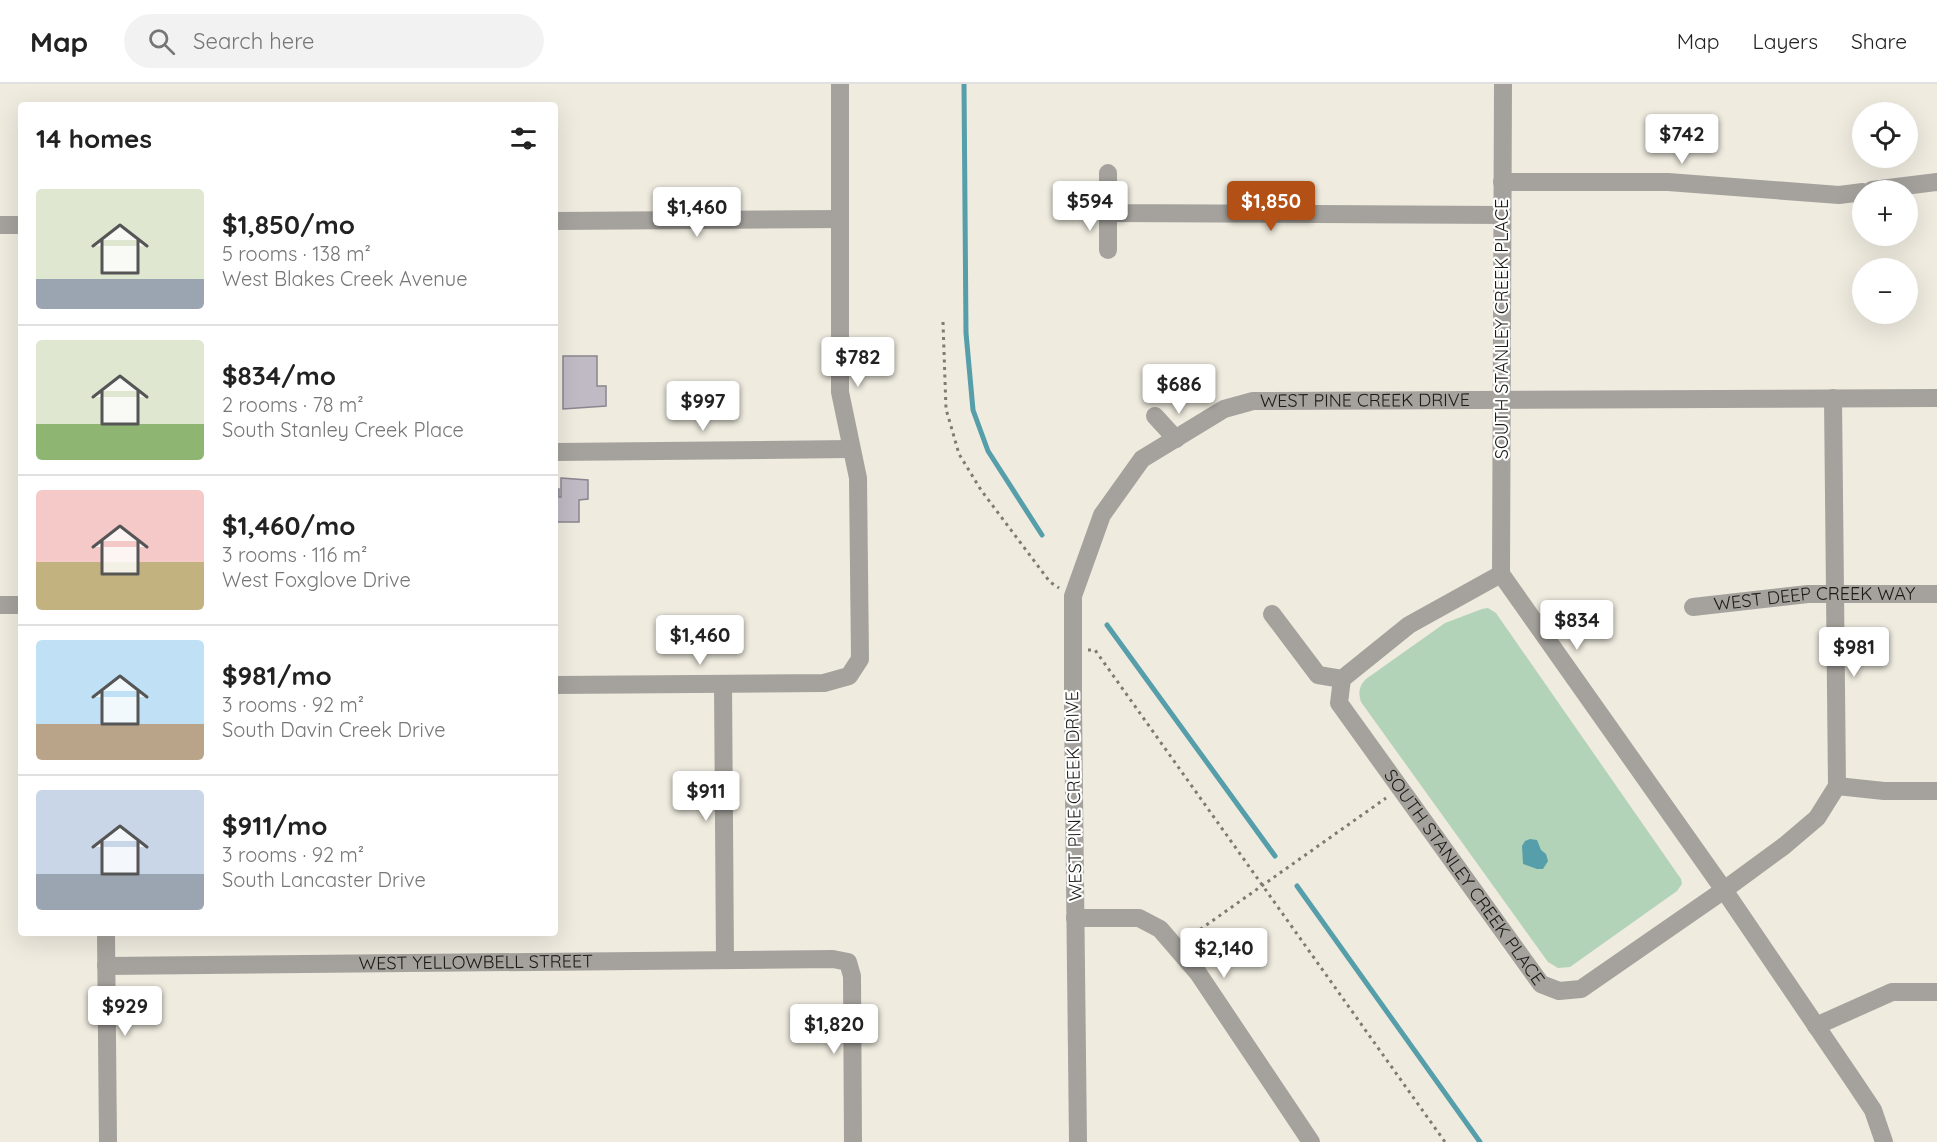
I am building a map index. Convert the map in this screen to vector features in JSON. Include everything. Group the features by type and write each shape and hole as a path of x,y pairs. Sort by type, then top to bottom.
{"street":[{"path":"558,685 824,683 849,676 860,659 858,478 840,392 840,84"},
{"name":"SOUTH STANLEY CREEK PLACE","path":"1502,574 1503,84"},
{"path":"1108,173 1108,250"},
{"path":"1502,182 1668,182 1839,195 1852,193"},
{"path":"1918,184 1937,182"},
{"path":"1108,213 1502,215"},
{"path":"558,221 840,219"},
{"path":"0,225 18,225"},
{"path":"1833,398 1837,786 1884,791 1937,790"},
{"name":"WEST PINE CREEK DRIVE","path":"1078,1142 1073,596 1102,515 1142,459 1224,409 1253,401 1937,398"},
{"path":"1155,416 1176,439"},
{"path":"558,452 851,448"},
{"path":"1272,614 1318,675 1342,679 1409,625 1502,574 1724,891 1873,1110 1884,1142"},
{"name":"WEST DEEP CREEK WAY","path":"1693,607 1749,599 1835,594 1937,594"},
{"path":"0,605 18,605"},
{"name":"SOUTH STANLEY CREEK PLACE","path":"1342,679 1339,703 1541,984 1559,991 1581,989 1724,891 1817,818 1837,786"},
{"path":"723,684 725,960"},
{"name":"WEST PINE CREEK DRIVE","path":"1076,918 1139,918 1160,929 1198,973 1311,1142"},
{"path":"106,936 108,1142"},
{"name":"WEST YELLOWBELL STREET","path":"106,966 833,959 848,962 852,976 853,1142"},
{"path":"1816,1026 1892,992 1937,992"}],"path":[{"path":"943,322 946,409 959,454 981,490 1050,582 1073,596"},
{"path":"1073,650 1095,650 1445,1142"},
{"path":"1177,946 1400,788"}],"green space":[{"path":"1488,608 1496,613 1681,879 1682,884 1677,891 1570,967 1558,968 1548,962 1360,698 1359,692 1366,679 1445,623"}],"water":[{"path":"1530,839 1537,840 1541,850 1546,854 1548,861 1543,869 1523,864 1522,846"}],"building":[{"path":"563,356 597,356 597,386 606,386 606,406 563,409"},
{"path":"561,478 588,480 588,499 579,500 579,522 558,522 558,489 559,497 561,497"}],"waterway":[{"path":"964,84 966,333 973,410 988,451 1042,535"},
{"path":"1107,625 1275,856"},
{"path":"1297,886 1480,1142"}]}
